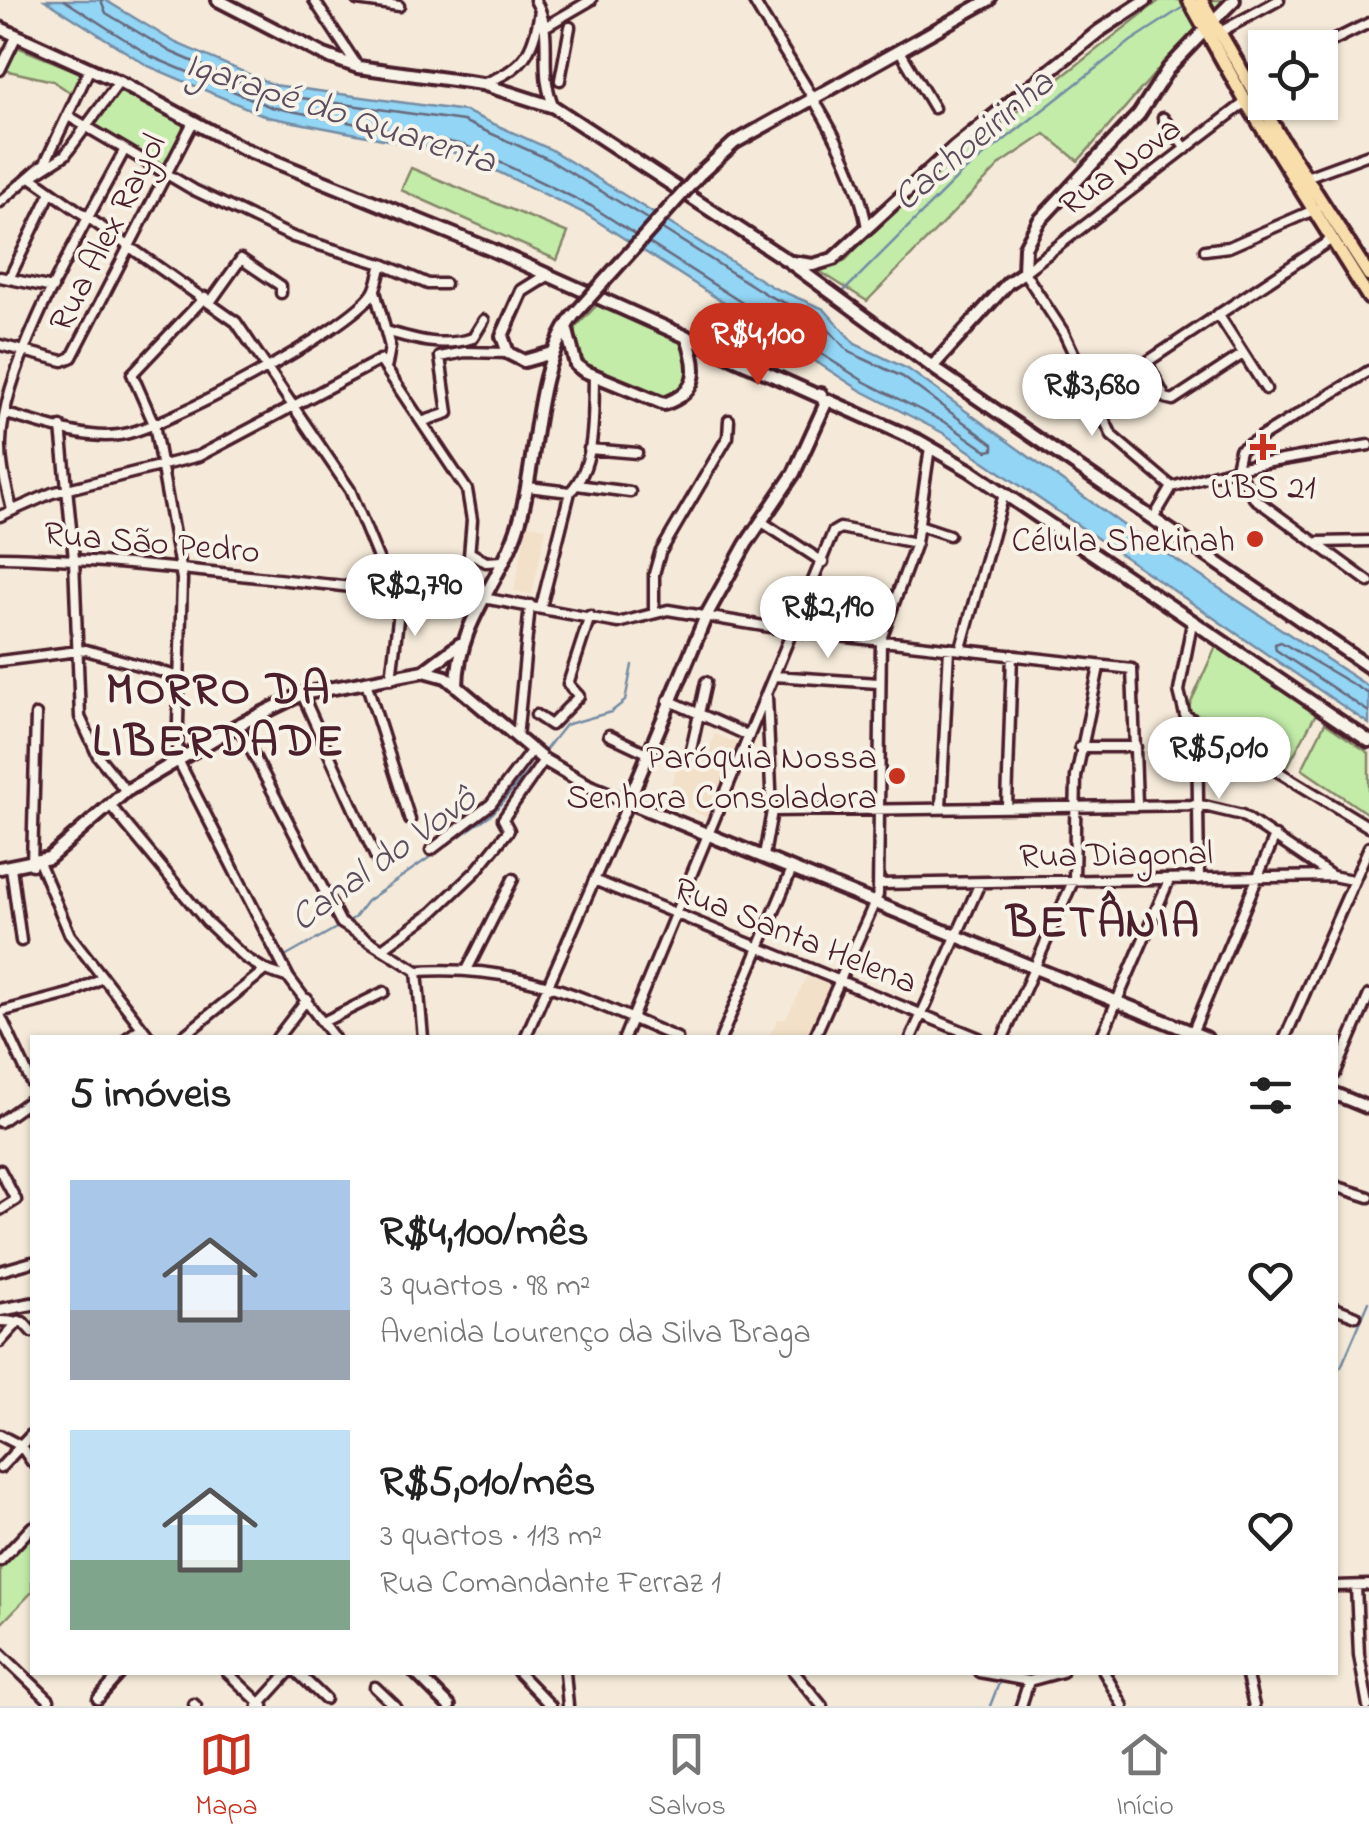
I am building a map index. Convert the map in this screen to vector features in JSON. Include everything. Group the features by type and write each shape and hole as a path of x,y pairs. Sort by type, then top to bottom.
{"main road":[{"path":"1189,0 1210,24 1248,84"},
{"path":"1201,0 1210,24"},
{"path":"1268,120 1369,298"},
{"path":"1271,120 1369,274"}],"street":[{"path":"218,0 324,55 358,67 482,84 554,106 788,261 932,367 1369,668"},
{"path":"314,0 358,67"},
{"path":"356,0 399,6"},
{"path":"535,0 548,26 544,78 554,106"},
{"path":"548,26 591,0"},
{"path":"753,0 831,129 862,202 867,227"},
{"path":"457,686 460,644 503,561 528,487 552,353 573,316 700,174 734,143 900,51 974,4 989,0"},
{"path":"788,261 813,265 833,260 884,211 1100,31 1146,0"},
{"path":"1172,487 1112,436 1064,332 1024,272 1025,247 1040,220 1139,114 1168,69 1234,0"},
{"path":"1210,24 1279,0"},
{"path":"482,84 508,74 530,55 540,10"},
{"path":"1338,38 1369,23"},
{"path":"560,80 570,27"},
{"path":"0,28 119,82 244,149 686,335 930,447 1369,741"},
{"path":"0,70 16,36"},
{"path":"544,51 565,55"},
{"path":"900,51 934,108"},
{"path":"34,176 70,117 89,70"},
{"path":"0,202 65,156 119,82"},
{"name":"Rua Nova","path":"932,367 1008,283 1248,100"},
{"path":"70,117 166,174 293,237 382,264 428,284 445,284"},
{"path":"1162,118 1186,149"},
{"name":"Rua Alex Rayol","path":"26,350 63,362 72,357 193,122"},
{"path":"12,510 0,446 6,414 26,350 53,288 124,151"},
{"path":"1306,176 1369,154"},
{"path":"34,176 50,194 208,299 236,322 350,490 378,558 384,591"},
{"path":"50,194 5,278 53,288"},
{"path":"862,202 884,211"},
{"path":"1205,250 1228,247 1316,209"},
{"path":"1243,354 1178,398 1165,398 1148,360 1335,238"},
{"path":"281,293 281,286 243,260 237,262 208,299 132,376 154,424 180,569 176,758 290,978 332,1035"},
{"path":"382,264 375,291 386,331 387,364 468,490 472,505 465,603"},
{"path":"508,353 502,336 515,302 526,287 546,276"},
{"path":"6,414 60,428 118,436 154,424 200,406 268,367 358,307 375,291"},
{"path":"1218,314 1266,389"},
{"path":"386,331 440,344 453,343 473,338 484,320"},
{"path":"566,326 576,365 653,402 676,400 695,382 694,355 686,335"},
{"path":"0,345 26,350"},
{"path":"424,421 448,413 440,357 465,352 508,353 524,362 552,353"},
{"path":"0,516 68,489 199,456 372,361 387,364"},
{"path":"1369,371 1240,450 1236,468 1254,498 1369,582"},
{"path":"541,607 574,488 590,449 594,376"},
{"path":"527,1033 706,616 794,474 822,416 825,405 820,394"},
{"path":"654,610 654,574 660,554 728,437 729,420"},
{"path":"60,428 74,558 80,718 98,756 126,791"},
{"path":"1153,519 1172,487 1236,468 1369,446"},
{"path":"815,1035 875,906 880,884 881,639 916,542 930,447"},
{"path":"590,449 637,454"},
{"path":"528,487 630,492"},
{"path":"961,648 1004,494"},
{"path":"762,522 822,562"},
{"path":"920,526 950,534"},
{"path":"625,1035 776,676 830,536 840,528 916,542"},
{"path":"1318,542 1369,542"},
{"path":"471,553 486,562 503,561"},
{"name":"Rua São Pedro","path":"0,557 74,558 465,603 530,605 633,622 654,610 794,631 1132,669 1137,803"},
{"path":"391,679 401,594"},
{"path":"517,738 530,605"},
{"path":"536,716 551,725 579,696 568,684 590,616"},
{"path":"1192,623 1179,691 1185,715 1197,726 1369,828"},
{"path":"22,942 5,867 35,863 63,847 126,791 176,758 238,725 302,694 424,671 460,644"},
{"path":"941,807 948,648"},
{"path":"0,660 100,652 180,677"},
{"path":"1007,806 1012,655"},
{"path":"1004,1035 1074,879 1073,805 1080,748 1099,668"},
{"path":"424,671 440,674 457,686 539,756 628,803 764,856 875,906 956,934 1191,1034 1275,836"},
{"path":"776,676 878,684"},
{"path":"366,682 410,820"},
{"path":"689,759 706,682"},
{"path":"302,694 381,869"},
{"path":"764,856 772,811 767,696"},
{"path":"668,700 748,736"},
{"path":"36,715 35,863 62,920 147,1035"},
{"path":"238,725 344,925 417,971 468,968 502,972 548,985 670,1035"},
{"path":"1197,726 1198,879"},
{"path":"609,736 646,752"},
{"path":"1080,748 1136,747"},
{"path":"430,850 491,804 539,756"},
{"path":"382,949 433,912 476,871 509,830 503,820 539,756"},
{"path":"110,804 206,921 263,969 290,978"},
{"path":"772,811 1200,804 1242,814 1332,876"},
{"path":"1286,1035 1369,847"},
{"path":"722,1035 792,870"},
{"name":"Rua Diagonal","path":"880,884 1332,876 1352,880"},
{"path":"468,968 513,879"},
{"name":"Rua Santa Helena","path":"594,880 971,1035"},
{"path":"1101,1035 1169,880"},
{"path":"911,1035 980,883"},
{"path":"185,1035 263,969"},
{"path":"417,971 423,1035"},
{"path":"30,1080 0,1014 72,993 102,978"},
{"path":"325,1021 384,992"},
{"path":"1338,1067 1369,994"},
{"path":"280,1035 307,999"},
{"path":"132,1035 141,1028"},
{"path":"1338,1095 1369,1108"},
{"path":"0,1122 30,1100"},
{"path":"0,1170 15,1201 0,1210"},
{"path":"1338,1187 1369,1197"},
{"path":"0,1272 30,1265"},
{"path":"0,1310 30,1304"},
{"path":"1338,1309 1356,1316"},
{"path":"0,1322 20,1322 30,1330"},
{"path":"0,1342 20,1322"},
{"path":"0,1435 20,1446 30,1459"},
{"path":"0,1468 30,1436"},
{"path":"0,1561 30,1529"},
{"path":"1338,1586 1369,1584"},
{"path":"1356,1586 1359,1656 1368,1706"},
{"path":"0,1652 49,1700"},
{"path":"98,1698 119,1675"},
{"path":"231,1675 260,1705 286,1675"},
{"path":"300,1675 325,1699"},
{"path":"418,1675 449,1706"},
{"path":"521,1675 551,1706"},
{"path":"565,1675 568,1706"},
{"path":"796,1675 822,1706"},
{"path":"1000,1675 1029,1681 1051,1675"},
{"path":"1106,1675 1123,1706"},
{"path":"1247,1675 1254,1706"},
{"path":"1020,1706 1029,1681"},
{"path":"376,1687 395,1706"}],"shaded area":[{"path":"527,524 546,528 532,595 514,591"},
{"path":"715,734 738,743 709,819 666,797 681,758 702,765"},
{"path":"807,976 831,986 810,1035 770,1035 778,1019 786,1019"}],"green space":[{"path":"1160,0 1228,0 1169,57 1078,161 1045,134 1002,163 867,301 816,269 844,262 890,211"},
{"path":"15,46 81,73 74,95 53,81 4,70"},
{"path":"122,88 186,125 163,171 95,126"},
{"path":"411,168 568,233 557,260 401,190"},
{"path":"597,305 678,332 689,363 689,384 684,392 675,398 654,399 581,367 575,355 576,327"},
{"path":"1216,646 1318,710 1285,771 1187,711"},
{"path":"1325,723 1369,753 1369,815 1302,769"},
{"path":"30,1537 30,1594 0,1625 0,1568"}],"water":[{"name":"Igarapé do Quarenta","path":"45,0 105,0 176,43 274,85 465,111 550,149 774,288 824,309 855,344 908,369 1123,525 1369,687 1369,724 943,433 860,390 586,214 461,154 268,117 148,66"}],"waterway":[{"name":"Cachoeirinha","path":"840,295 962,173 1131,41 1185,6"},
{"name":"Canal do Vovô","path":"543,753 565,725 611,712 625,701 632,665"},
{"name":"Canal do Vovô","path":"283,958 354,918 367,901 493,813 538,759"},
{"path":"1341,1367 1369,1302"},
{"path":"990,1706 999,1683"}],"place":[{"name":"UBS 21","path":"1263,447"},
{"name":"Célula Shekinah","path":"1255,539"},
{"name":"Paróquia Nossa Senhora Consoladora","path":"897,776"}],"district":[{"name":"MORRO DA LIBERDADE","path":"219,713"},
{"name":"BETÂNIA","path":"1104,920"}]}
